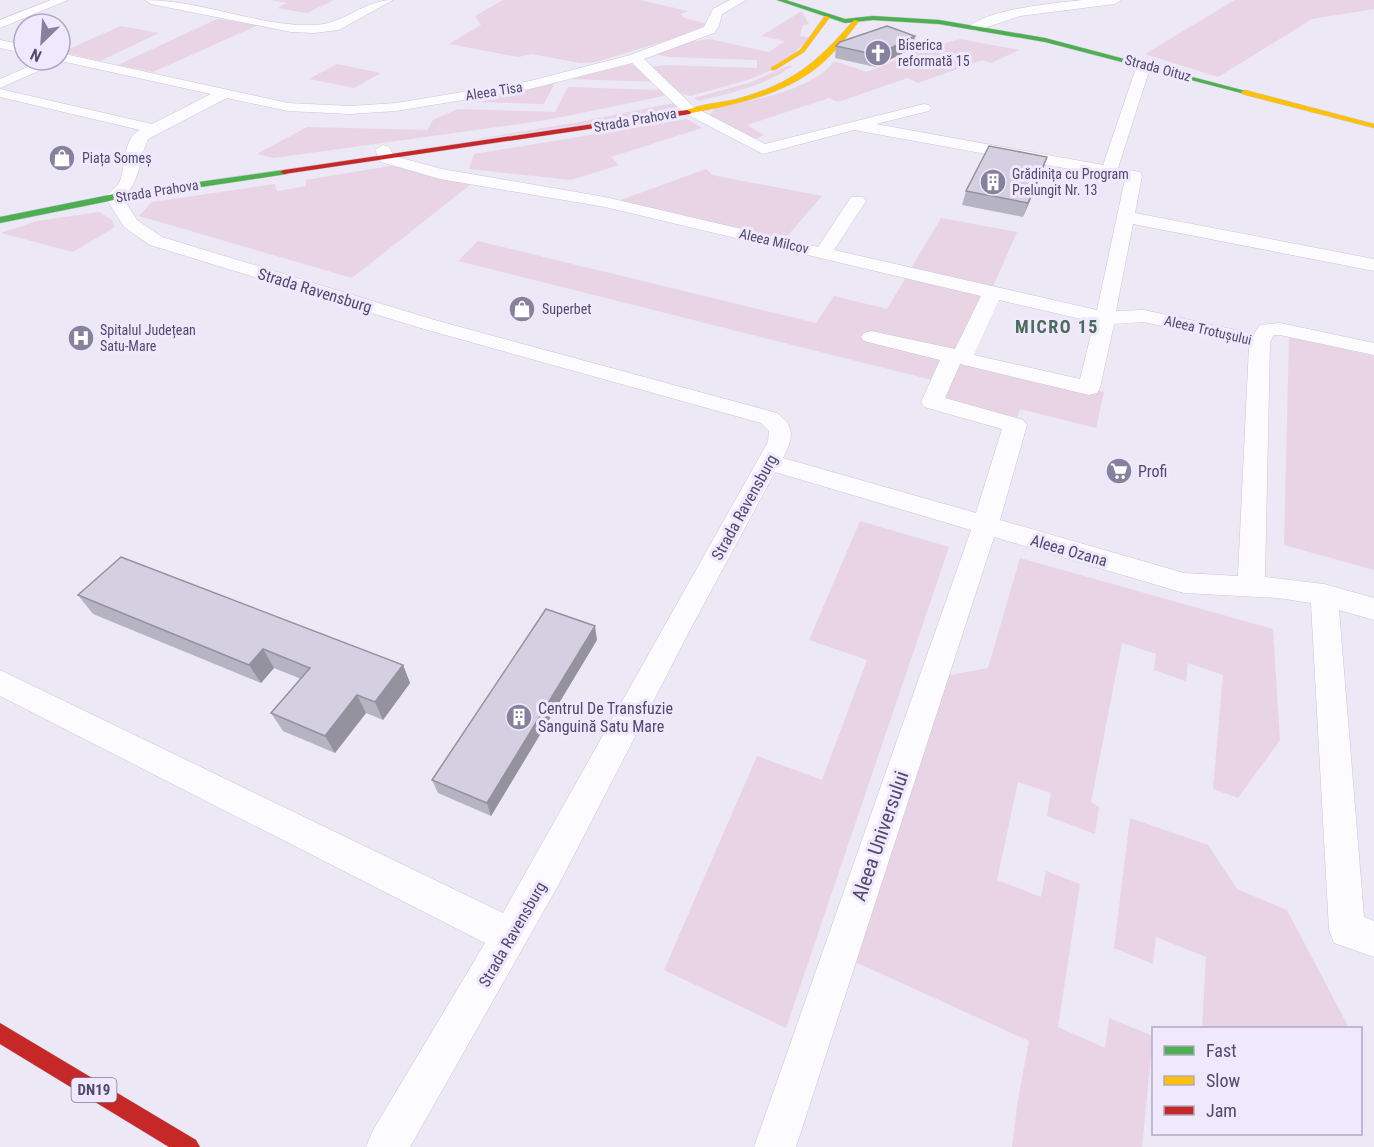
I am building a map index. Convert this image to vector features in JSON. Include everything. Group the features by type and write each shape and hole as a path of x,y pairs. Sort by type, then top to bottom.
{"street":[{"path":"0,24 62,0"},
{"path":"151,0 291,28 314,29 335,27 387,0"},
{"name":"Aleea Tisa","path":"72,61 224,94 312,109 350,110 396,107 530,85 635,58 709,30 713,26 712,18 715,12 740,0"},
{"name":"Strada Oituz","path":"780,0 856,21 870,11 1045,40 1374,126"},
{"path":"975,27 982,21 1002,16 1115,0"},
{"path":"760,75 778,67 802,51 825,12 841,3"},
{"name":"Strada Prahova","path":"0,210 385,154 596,116 774,89 809,72 830,55 856,21"},
{"path":"635,58 686,102 763,149 924,108"},
{"path":"1109,171 1144,65"},
{"name":"Aleea Tisa","path":"0,84 27,72"},
{"path":"0,93 153,129"},
{"path":"120,191 141,136 224,94"},
{"name":"Strada Prahova","path":"0,220 120,191 385,154 447,150 686,102"},
{"path":"854,125 1134,176 1106,318 1089,388 871,337"},
{"path":"440,174 440,161 447,150"},
{"name":"Aleea Milcov","path":"385,154 440,174 605,202 1106,318"},
{"name":"Strada Ravensburg","path":"120,191 120,212 137,231 156,241 431,325 768,418 779,425 782,433 780,442 548,872 387,1147"},
{"path":"823,253 857,201"},
{"path":"1126,217 1374,265"},
{"path":"957,356 992,293"},
{"name":"Aleea Trotușului","path":"1106,318 1144,316 1260,342 1267,329 1280,329 1374,349"},
{"path":"1251,587 1260,342"},
{"name":"Aleea Universului","path":"775,1147 985,526 1015,425 932,402 957,356"},
{"name":"Aleea Ozana","path":"768,462 1184,583 1209,587 1279,588 1324,595 1374,609"},
{"path":"1324,595 1347,930 1374,939"},
{"path":"0,682 510,936"},
{"name":"DN19","path":"0,1033 189,1147"}],"shaded area":[{"path":"271,0 334,0 307,13 277,8 287,3"},
{"path":"503,0 640,0 688,11 681,14 684,18 708,24 675,38 596,62 580,63 532,54 518,57 449,44 481,25 475,16"},
{"path":"1235,0 1374,0 1374,9 1312,19 1218,77 1145,54"},
{"path":"802,11 809,24 803,25 800,36 811,38 778,67 751,79 690,96 667,89 660,84 664,96 547,120 274,158 257,154 307,127 427,130 433,120 458,109 555,112 568,87 657,90 659,82 571,79 632,62 644,68 666,65 757,68 757,60 668,57 655,54 688,42 710,39 769,52 785,41 761,36"},
{"path":"217,19 258,25 153,72 118,65"},
{"path":"121,26 159,33 100,61 72,54 72,48"},
{"path":"960,39 1019,50 991,63 983,60 918,83 908,78 838,102 829,98 747,125 764,135 749,142 709,116 714,109 779,93 812,80 834,61 867,72 932,45"},
{"path":"337,64 381,73 354,88 309,79"},
{"path":"787,66 793,66 771,79 747,88 698,101 694,98 749,83"},
{"path":"555,82 544,104 476,102 481,95"},
{"path":"674,103 678,107 626,118 452,143 574,123"},
{"path":"687,119 702,128 611,157 619,165 571,180 469,169 474,154"},
{"path":"396,165 475,181 352,278 139,216 152,202 275,184 277,191 306,186 306,180"},
{"path":"706,169 712,175 822,196 783,241 615,202"},
{"path":"99,212 112,220 115,227 73,252 1,233 37,221"},
{"path":"941,218 1017,232 962,357 1104,392 1096,428 1020,409 1015,425 932,402 940,382 458,261 478,241 816,323 834,296 887,309"},
{"path":"1289,337 1374,356 1374,570 1284,545"},
{"path":"860,521 949,547 786,1028 664,970 757,756 822,780 867,660 809,640"},
{"path":"1020,558 1273,629 1280,740 1238,798 1213,789 1223,675 1188,663 1186,681 1154,670 1156,654 1122,643 1091,802 1099,807 1095,834 1047,816 1051,793 1018,782 997,880 1041,897 1046,871 1080,884 1058,1027 1105,1048 1109,1018 1152,1036 1142,1147 1012,1147 1029,1041 840,955 934,678 988,668"},
{"path":"1130,818 1208,845 1237,889 1287,910 1348,1027 1202,1027 1206,957 1156,937 1153,964 1114,948"}],"building":[{"path":"887,26 915,36 877,55 836,46 840,42"},
{"path":"989,146 1047,157 1028,203 966,191"},
{"path":"121,557 403,665 375,702 357,695 325,736 271,713 310,668 263,649 249,665 78,595"},
{"name":"Centrul De Transfuzie Sanguină Satu Mare","path":"546,609 595,626 487,803 432,780"}],"traffic: fast":[{"path":"780,0 845,21 873,18 939,22 1045,40 1245,92"},
{"path":"0,220 114,197 284,172"}],"traffic: slow":[{"path":"773,69 802,51 827,17"},
{"path":"687,112 752,97 799,77 824,57 856,21"},
{"path":"1245,92 1374,126"}],"traffic: jam":[{"path":"284,172 687,112"},
{"path":"0,1033 189,1147"}],"place":[{"name":"Biserica reformată 15","path":"878,53"},
{"name":"Piața Someș","path":"62,158"},
{"name":"Grădinița cu Program Prelungit Nr. 13","path":"993,182"},
{"name":"Superbet","path":"522,309"},
{"name":"Spitalul Județean Satu-Mare","path":"81,338"},
{"name":"Profi","path":"1119,471"},
{"name":"Centrul De Transfuzie Sanguină Satu Mare","path":"519,717"}],"district":[{"name":"MICRO 15","path":"1057,327"}]}
